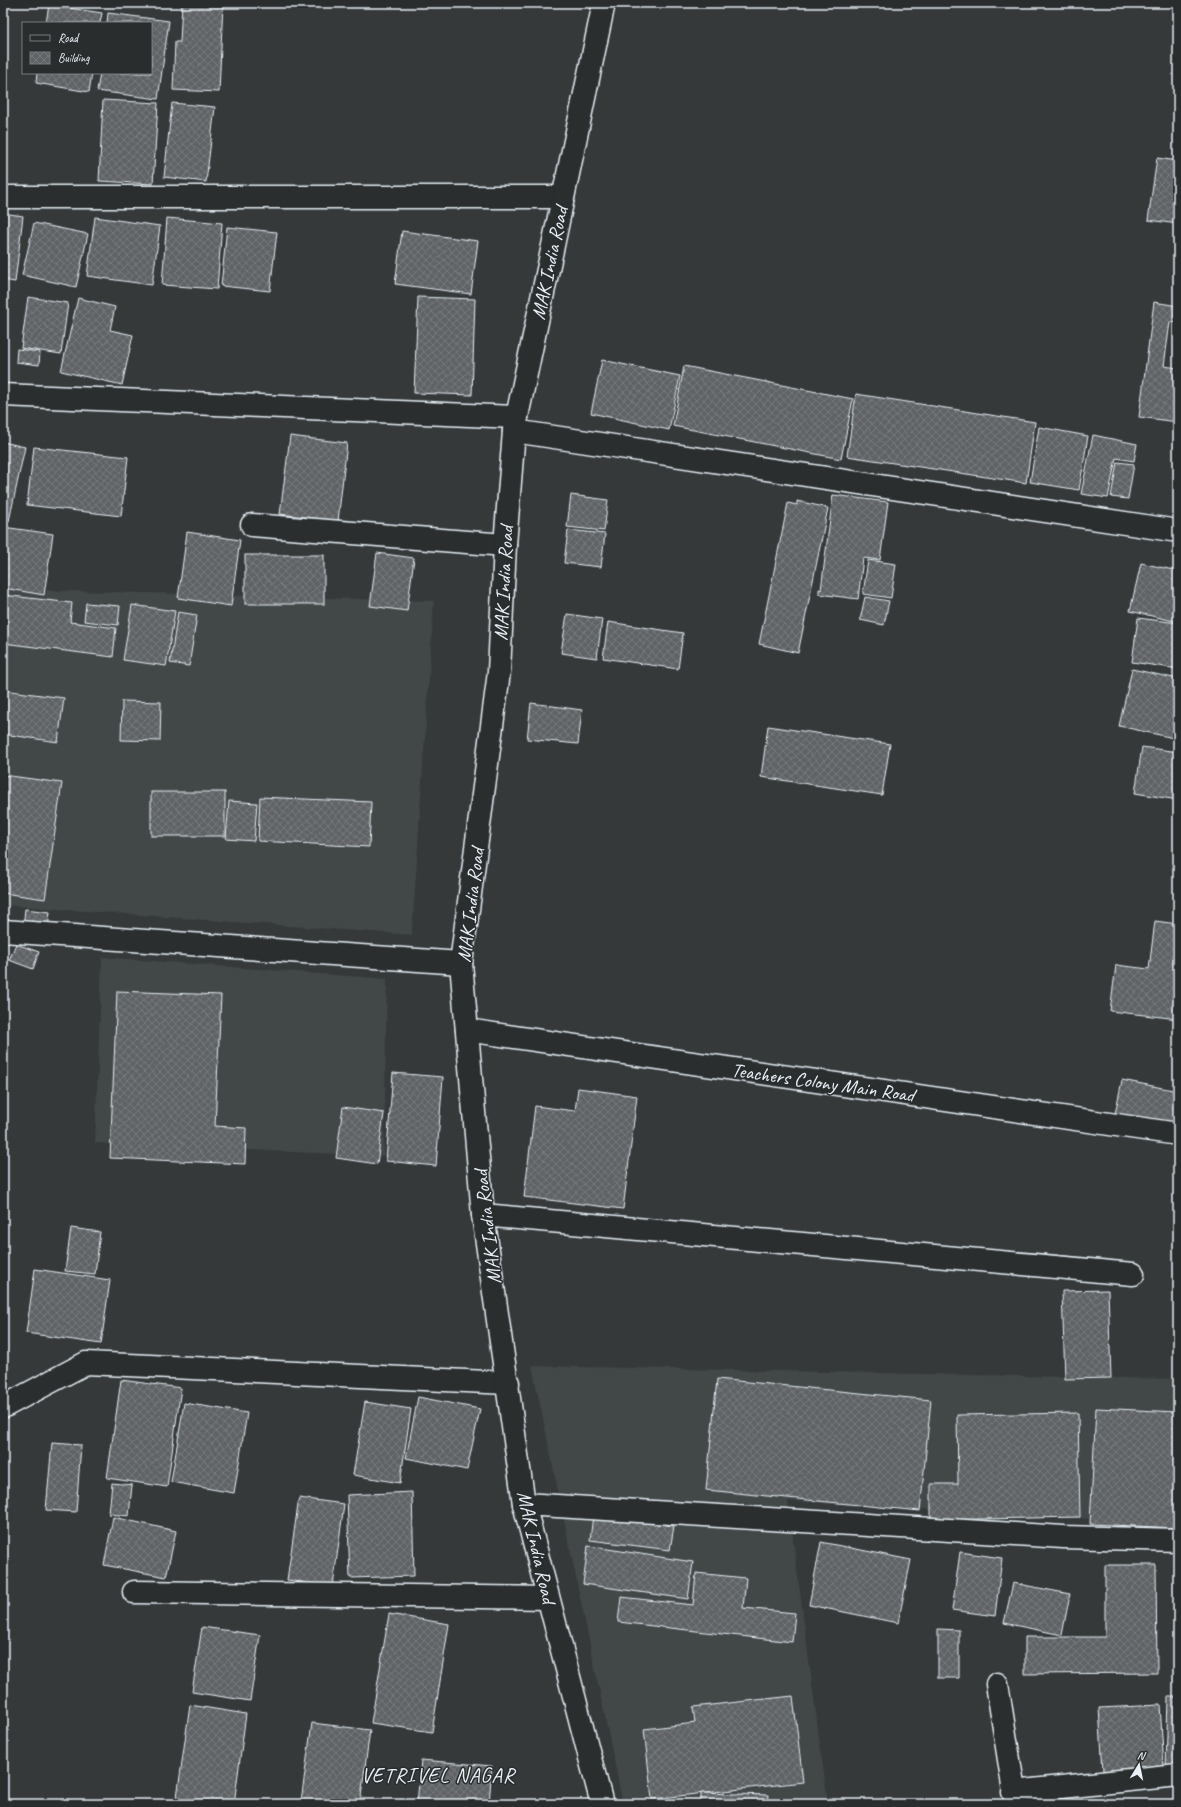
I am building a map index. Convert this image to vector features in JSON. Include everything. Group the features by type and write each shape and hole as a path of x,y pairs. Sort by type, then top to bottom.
{"street":[{"name":"MAK India Road","path":"602,1804 524,1504 483,1215 461,964 499,672 505,545 515,424 604,3"},
{"path":"3,197 563,197"},
{"path":"3,396 515,424 1178,531"},
{"path":"252,525 505,545"},
{"path":"3,931 461,964"},
{"name":"Teachers Colony Main Road","path":"467,1030 1178,1134"},
{"path":"483,1215 1133,1274"},
{"path":"3,1407 86,1363 508,1383"},
{"path":"524,1504 1063,1537 1178,1540"},
{"path":"134,1592 548,1598"},
{"path":"997,1684 1015,1798 1178,1775"}],"shaded area":[{"path":"3,589 434,601 412,935 3,905"},
{"path":"102,957 387,979 384,1156 95,1143"},
{"path":"532,1366 1178,1379 1178,1524 788,1501 828,1804 623,1804"}],"building":[{"path":"182,3 223,3 219,92 173,90 175,42 180,42"},
{"path":"49,5 102,13 100,22 46,22"},
{"path":"108,13 169,21 158,99 97,91 100,74 152,74 152,22 107,22"},
{"path":"37,74 92,74 89,92 36,83"},
{"path":"103,100 158,103 153,184 99,181"},
{"path":"172,103 215,107 206,182 164,177"},
{"path":"1157,158 1178,161 1178,224 1148,220"},
{"path":"3,213 23,216 15,282 3,280"},
{"path":"95,217 160,226 152,285 87,276"},
{"path":"167,218 222,223 217,289 162,285"},
{"path":"34,223 88,234 76,287 22,275"},
{"path":"227,227 277,232 270,291 221,286"},
{"path":"402,231 478,241 471,294 395,284"},
{"path":"28,297 68,303 61,354 21,348"},
{"path":"418,297 475,299 472,395 414,393"},
{"path":"78,298 115,307 110,330 133,335 122,385 61,371"},
{"path":"1154,302 1178,306 1178,323 1170,322 1164,366 1178,368 1178,422 1139,417"},
{"path":"17,349 40,352 39,365 16,362"},
{"path":"602,360 680,376 669,430 591,413"},
{"path":"684,366 853,399 841,459 673,426"},
{"path":"856,394 1035,422 1026,483 847,456"},
{"path":"1039,427 1088,436 1079,490 1030,482"},
{"path":"1093,435 1137,444 1134,461 1116,458 1108,498 1081,494"},
{"path":"290,436 347,443 338,521 280,514"},
{"path":"3,442 25,447 9,521 3,519"},
{"path":"34,447 128,457 121,516 27,505"},
{"path":"1117,462 1134,464 1128,499 1111,497"},
{"path":"571,495 608,500 604,531 567,527"},
{"path":"833,495 888,502 880,560 863,558 858,599 819,594 819,589 821,590"},
{"path":"797,501 828,508 798,653 759,644 788,503 797,505"},
{"path":"3,527 53,534 44,595 3,588"},
{"path":"568,530 605,534 601,567 564,563"},
{"path":"187,532 240,540 231,606 178,598"},
{"path":"377,553 414,558 407,611 370,606"},
{"path":"245,555 324,555 324,604 245,604"},
{"path":"868,560 896,564 891,598 863,594"},
{"path":"1141,563 1178,571 1178,622 1130,611"},
{"path":"3,595 72,603 70,622 116,628 113,657 3,643"},
{"path":"865,597 889,601 884,625 860,620"},
{"path":"86,603 120,606 118,625 84,621"},
{"path":"132,605 175,611 166,666 123,660"},
{"path":"178,612 197,615 189,666 170,663"},
{"path":"567,614 602,619 597,658 561,653"},
{"path":"1138,618 1178,623 1178,669 1132,662"},
{"path":"608,622 683,633 678,669 603,658"},
{"path":"1132,669 1178,679 1178,739 1119,726"},
{"path":"3,690 64,698 58,742 3,734"},
{"path":"122,701 161,702 160,741 121,740"},
{"path":"531,703 582,710 578,744 527,739"},
{"path":"768,726 890,744 882,795 761,777"},
{"path":"1142,747 1178,752 1178,800 1135,793"},
{"path":"3,775 62,783 45,899 3,893"},
{"path":"151,792 225,792 225,836 151,836"},
{"path":"260,797 371,802 369,847 258,841"},
{"path":"229,801 257,803 254,841 226,839"},
{"path":"25,909 50,912 48,929 23,927"},
{"path":"1155,921 1178,924 1178,1019 1110,1011 1116,965 1149,969"},
{"path":"16,944 39,952 33,969 9,960"},
{"path":"117,991 221,995 215,1126 246,1128 245,1164 110,1158"},
{"path":"393,1073 443,1077 436,1166 386,1161"},
{"path":"1122,1080 1178,1091 1178,1123 1176,1131 1114,1119"},
{"path":"578,1088 637,1096 623,1209 524,1197 535,1106 575,1111"},
{"path":"343,1107 384,1113 377,1164 336,1158"},
{"path":"71,1228 100,1232 95,1274 65,1271"},
{"path":"35,1269 110,1280 101,1344 26,1333"},
{"path":"1108,1290 1111,1378 1065,1379 1062,1291"},
{"path":"717,1379 931,1400 920,1511 706,1490"},
{"path":"121,1380 181,1388 167,1487 107,1478"},
{"path":"418,1397 480,1409 467,1470 406,1458"},
{"path":"365,1402 411,1409 400,1483 353,1475"},
{"path":"184,1403 247,1413 234,1493 171,1482"},
{"path":"1096,1408 1178,1412 1178,1528 1090,1524"},
{"path":"1078,1413 1080,1517 931,1520 931,1484 958,1484 957,1415"},
{"path":"52,1443 81,1445 76,1512 46,1510"},
{"path":"112,1483 132,1485 129,1516 109,1514"},
{"path":"412,1492 414,1576 350,1578 347,1495"},
{"path":"299,1498 344,1504 333,1586 287,1580"},
{"path":"593,1515 674,1526 670,1550 590,1540"},
{"path":"113,1517 176,1531 166,1577 104,1565"},
{"path":"821,1542 911,1560 898,1623 809,1605"},
{"path":"588,1546 693,1562 688,1599 583,1584"},
{"path":"960,1552 1002,1558 995,1616 952,1610"},
{"path":"1105,1565 1156,1565 1157,1673 1025,1674 1025,1637 1105,1637"},
{"path":"696,1573 746,1578 743,1608 795,1613 792,1642 618,1622 621,1597 693,1605"},
{"path":"1013,1583 1070,1594 1062,1635 1004,1623"},
{"path":"389,1614 449,1624 432,1732 371,1723"},
{"path":"202,1627 260,1635 250,1701 192,1692"},
{"path":"938,1629 959,1630 959,1678 938,1678"},
{"path":"793,1696 803,1782 652,1799 644,1729 695,1723 693,1707"},
{"path":"1168,1697 1178,1697 1178,1770 1166,1769"},
{"path":"190,1705 246,1714 234,1804 176,1804"},
{"path":"1160,1705 1164,1768 1103,1771 1099,1708"},
{"path":"312,1723 370,1730 360,1804 321,1804 301,1801"},
{"path":"421,1760 492,1766 489,1804 417,1804"},
{"path":"701,1793 769,1795 768,1804 701,1804"},
{"path":"1046,1799 1109,1804 1046,1804"}],"district":[{"name":"VETRIVEL NAGAR","path":"438,1775"}]}
